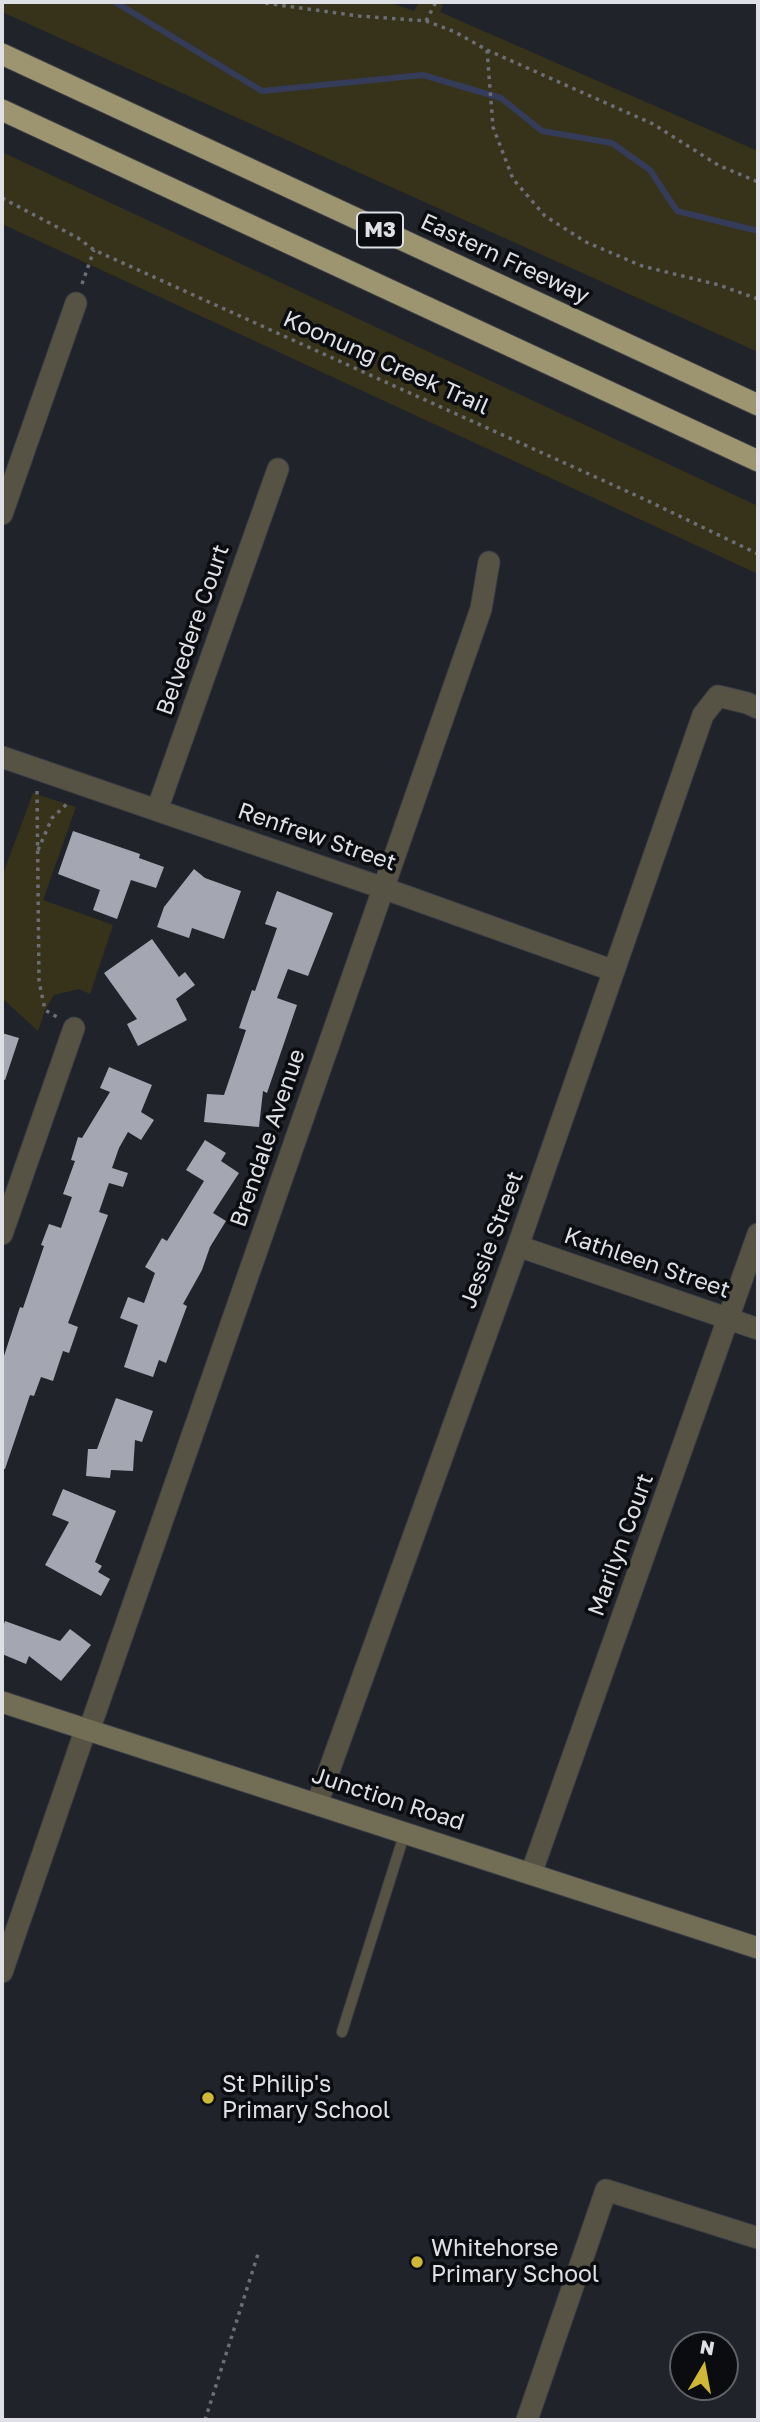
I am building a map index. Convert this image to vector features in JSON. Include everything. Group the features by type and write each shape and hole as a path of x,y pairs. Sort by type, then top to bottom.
{"highway":[{"name":"Eastern Freeway","path":"2,54 758,405"},
{"name":"M3","path":"2,110 758,461"}],"street":[{"path":"2,514 76,303"},
{"name":"Belvedere Court","path":"157,810 278,469"},
{"name":"Brendale Avenue","path":"2,1972 481,609 489,562"},
{"name":"Jessie Street","path":"317,1804 518,1246 703,715 718,696 758,708"},
{"name":"Renfrew Street","path":"2,757 383,888 614,971"},
{"path":"2,1234 74,1028"},
{"name":"Marilyn Court","path":"531,1874 758,1234"},
{"name":"Kathleen Street","path":"518,1246 758,1329"},
{"name":"Junction Road","path":"2,1702 758,1948"},
{"path":"527,2420 606,2190 758,2238"}],"lane":[{"path":"342,2032 405,1832"}],"path":[{"path":"257,2 359,16 426,21 653,124 719,165 758,182"},
{"path":"426,21 436,2"},
{"path":"487,50 494,127 513,180 545,216 586,242 642,266 719,285 758,299"},
{"name":"Koonung Creek Trail","path":"2,198 78,238 94,250 644,499 758,554"},
{"path":"76,303 94,250"},
{"path":"37,769 39,981 45,1010 74,1028"},
{"path":"37,852 52,818 88,786"},
{"path":"205,2420 258,2254"}],"shaded area":[{"path":"2,2 389,2 414,11 419,2 444,2 440,12 758,151 758,352 2,12"},
{"path":"2,152 758,506 758,574 2,224"},
{"path":"33,793 76,807 43,900 113,925 90,994 79,989 54,995 45,1010 38,1031 2,998 2,877"}],"building":[{"path":"73,831 140,854 139,858 164,867 156,888 131,880 117,919 93,910 100,890 58,874"},
{"path":"194,869 205,878 241,891 224,939 192,928 189,938 157,927 164,907"},
{"path":"277,891 333,913 308,976 288,969 277,998 297,1005 267,1093 263,1091 259,1127 204,1122 207,1094 224,1095 246,1030 239,1028 277,928 265,924"},
{"path":"152,939 179,977 185,972 195,985 176,999 187,1020 138,1046 127,1024 137,1019 104,973"},
{"path":"2,1033 19,1038 5,1080 2,1079"},
{"path":"109,1067 152,1085 141,1112 154,1120 141,1140 128,1132 119,1148 112,1168 128,1173 123,1187 109,1183 99,1212 108,1215 68,1323 78,1327 69,1353 63,1351 53,1381 41,1377 34,1396 30,1395 5,1469 2,1469 2,1362 20,1307 23,1308 49,1224 61,1228 72,1197 63,1194 75,1161 71,1160 78,1137 82,1138 110,1092 100,1088"},
{"path":"205,1140 226,1153 221,1161 239,1173 213,1213 226,1221 210,1247 202,1270 183,1304 187,1306 166,1363 159,1360 153,1377 124,1367 138,1325 120,1318 128,1297 144,1303 155,1273 145,1267 162,1238 167,1241 204,1181 186,1170"},
{"path":"116,1398 153,1411 142,1442 135,1440 133,1471 111,1470 110,1478 86,1476 88,1449 97,1449"},
{"path":"63,1489 116,1511 95,1562 102,1566 98,1572 110,1579 101,1596 45,1565 69,1522 52,1515"},
{"path":"5,1621 60,1641 70,1629 91,1645 61,1681 29,1656 26,1664 2,1654 2,1630"}],"waterway":[{"path":"115,2 262,91 423,75 501,98 542,131 612,143 650,170 677,211 758,231"}],"place":[{"name":"St Philip's Primary School","path":"208,2098"},
{"name":"Whitehorse Primary School","path":"417,2262"}]}
